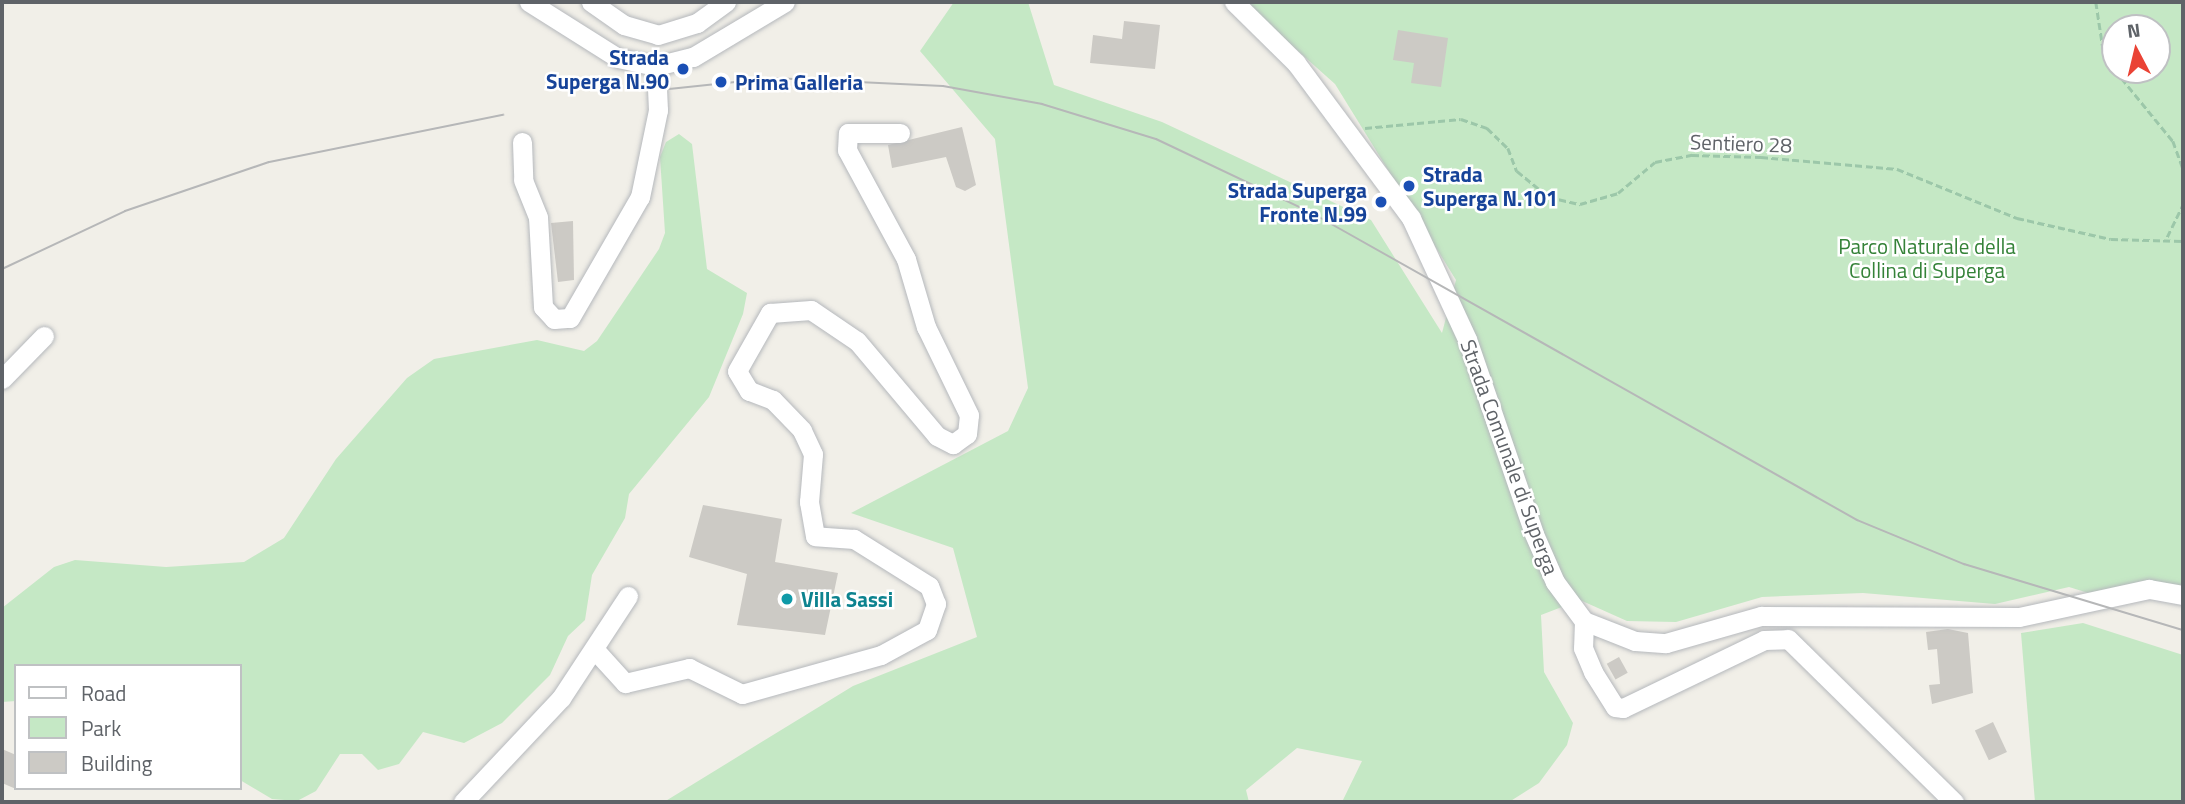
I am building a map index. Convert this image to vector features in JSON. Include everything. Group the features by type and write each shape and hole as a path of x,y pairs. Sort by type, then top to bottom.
{"street":[{"path":"528,2 618,58 656,66 693,57 785,2"},
{"path":"591,2 624,25 658,35 698,23 726,2"},
{"name":"Strada Comunale di Superga","path":"1234,2 1296,63 1354,137 1438,267 1534,534 1555,582 1584,621"},
{"path":"522,142 523,180 538,217 543,307 554,319 569,318 640,197 658,110 656,66"},
{"path":"595,650 625,683 689,668 742,694 881,654 927,630 936,604 929,586 854,540 815,536 809,502 813,454 802,430 774,400 749,391 737,371 771,313 811,310 857,341 937,436 953,444 967,434 969,415 926,327 906,259 847,150 848,133 900,133"},
{"path":"2,379 44,336"},
{"path":"1954,802 1788,639 1764,640 1623,708 1615,707 1593,672 1583,648 1584,621 1635,641 1666,643 1761,616 1992,618 2061,611 2149,589 2183,595"},
{"path":"463,802 504,765 595,650 628,596"}],"path":[{"path":"2096,2 2101,35"},
{"path":"2124,84 2145,115 2173,141 2183,168"},
{"name":"Sentiero 28","path":"1354,137 1367,126 1405,120 1461,119 1487,128 1508,148 1517,171 1549,197 1580,204 1618,193 1655,162 1692,155 1761,157 1897,169 2017,218 2111,239 2168,237 2183,241"},
{"path":"2168,237 2183,204"}],"green space":[{"name":"Parco Naturale della Collina di Superga","path":"954,2 1028,2 1054,85 1162,122 1371,220 1442,333 1456,280 1335,84 1243,2 2183,2 2183,587 2098,596 2069,587 1995,604 1863,593 1762,597 1676,622 1627,621 1580,600 1541,615 1544,672 1573,723 1567,745 1539,783 1509,802 1342,802 1362,761 1297,748 1246,790 1249,802 664,802 853,686 977,637 953,548 851,513 1008,431 1028,388 995,139 920,51"},
{"path":"679,134 692,144 707,269 747,293 743,314 709,397 629,494 625,518 592,575 585,620 568,636 550,675 502,723 464,743 423,732 399,764 378,770 362,754 340,754 316,791 297,801 272,799 242,781 242,664 14,664 14,701 2,702 2,608 54,567 75,560 166,567 244,562 284,538 336,459 407,378 434,359 537,340 584,351 597,341 659,249 665,233 660,157 666,142"},
{"path":"2083,623 2183,655 2183,802 2035,802 2021,633"}],"building":[{"path":"1124,21 1160,25 1155,69 1090,63 1093,35 1122,39"},
{"path":"1398,30 1448,38 1441,87 1411,83 1414,63 1393,60"},
{"path":"962,127 976,185 965,191 956,187 946,157 892,168 888,145"},
{"path":"573,221 574,280 558,282 551,223"},
{"name":"Villa Sassi","path":"703,505 782,519 775,562 838,573 825,635 737,625 747,574 689,557"},
{"path":"1948,629 1968,633 1973,693 1932,704 1929,685 1940,684 1937,649 1928,650 1926,632"},
{"path":"1619,657 1628,673 1615,680 1607,664"},
{"path":"1993,722 2007,752 1989,760 1975,730"},
{"path":"2,749 14,754 14,788 2,783"}],"tram line":[{"path":"669,89 773,78 943,86 1042,104 1156,139 1310,212 1857,520 1964,564 2183,630"},
{"path":"2,269 125,211 269,162 503,115"}],"place":[{"name":"Strada Superga N.90","path":"683,69"},
{"name":"Prima Galleria","path":"721,82"},
{"name":"Strada Superga N.101","path":"1409,186"},
{"name":"Strada Superga Fronte N.99","path":"1381,202"},
{"name":"Villa Sassi","path":"787,599"}]}
